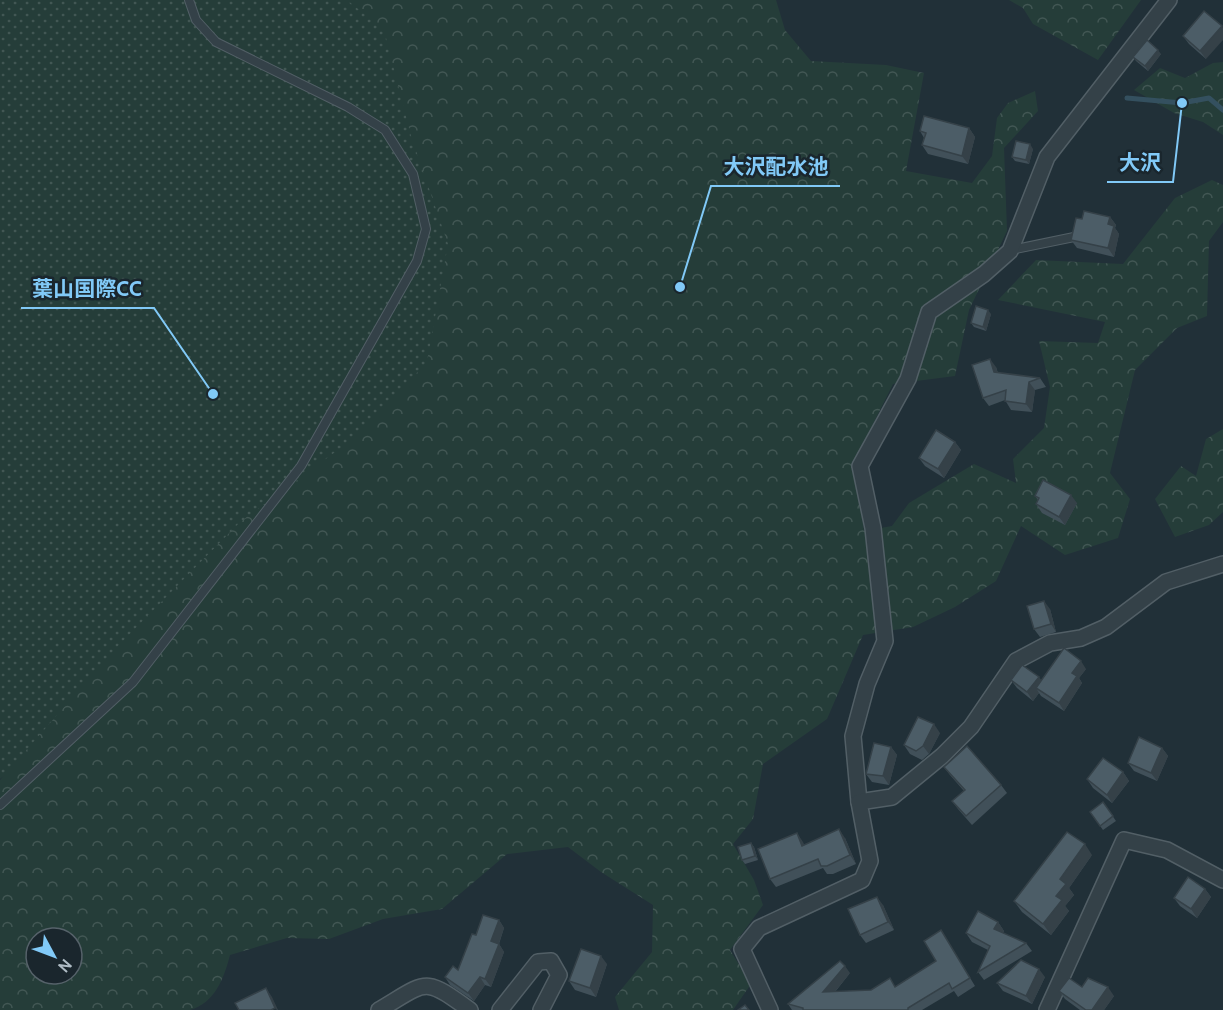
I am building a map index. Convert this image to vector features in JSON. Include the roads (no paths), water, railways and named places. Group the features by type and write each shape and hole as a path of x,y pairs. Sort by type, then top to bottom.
{"street":[{"path":"770,1010 742,949 759,928 862,880 870,861 859,802 854,736 867,684 885,641 873,528 860,466 908,379 929,312 984,274 1010,251 1047,157 1169,0"},
{"path":"859,802 892,797 942,756 971,727 1016,661 1050,643 1081,638 1106,627 1166,582 1223,564"},
{"path":"1047,1010 1124,840 1167,850 1223,880"},
{"path":"500,1010 538,962 551,961 559,975 541,1010"},
{"path":"379,1010 427,984 436,986 470,1010"}],"lane":[{"path":"0,805 133,682 301,465 417,261 426,229 413,174 386,130 348,107 216,42 196,20 189,0"},
{"path":"1010,251 1074,237"}],"waterway":[{"path":"1127,98 1182,103 1209,98 1223,110"}],"place":[{"name":"大沢","path":"1182,103"},
{"name":"大沢配水池","path":"680,287"},
{"name":"葉山国際CC","path":"213,394"}]}
